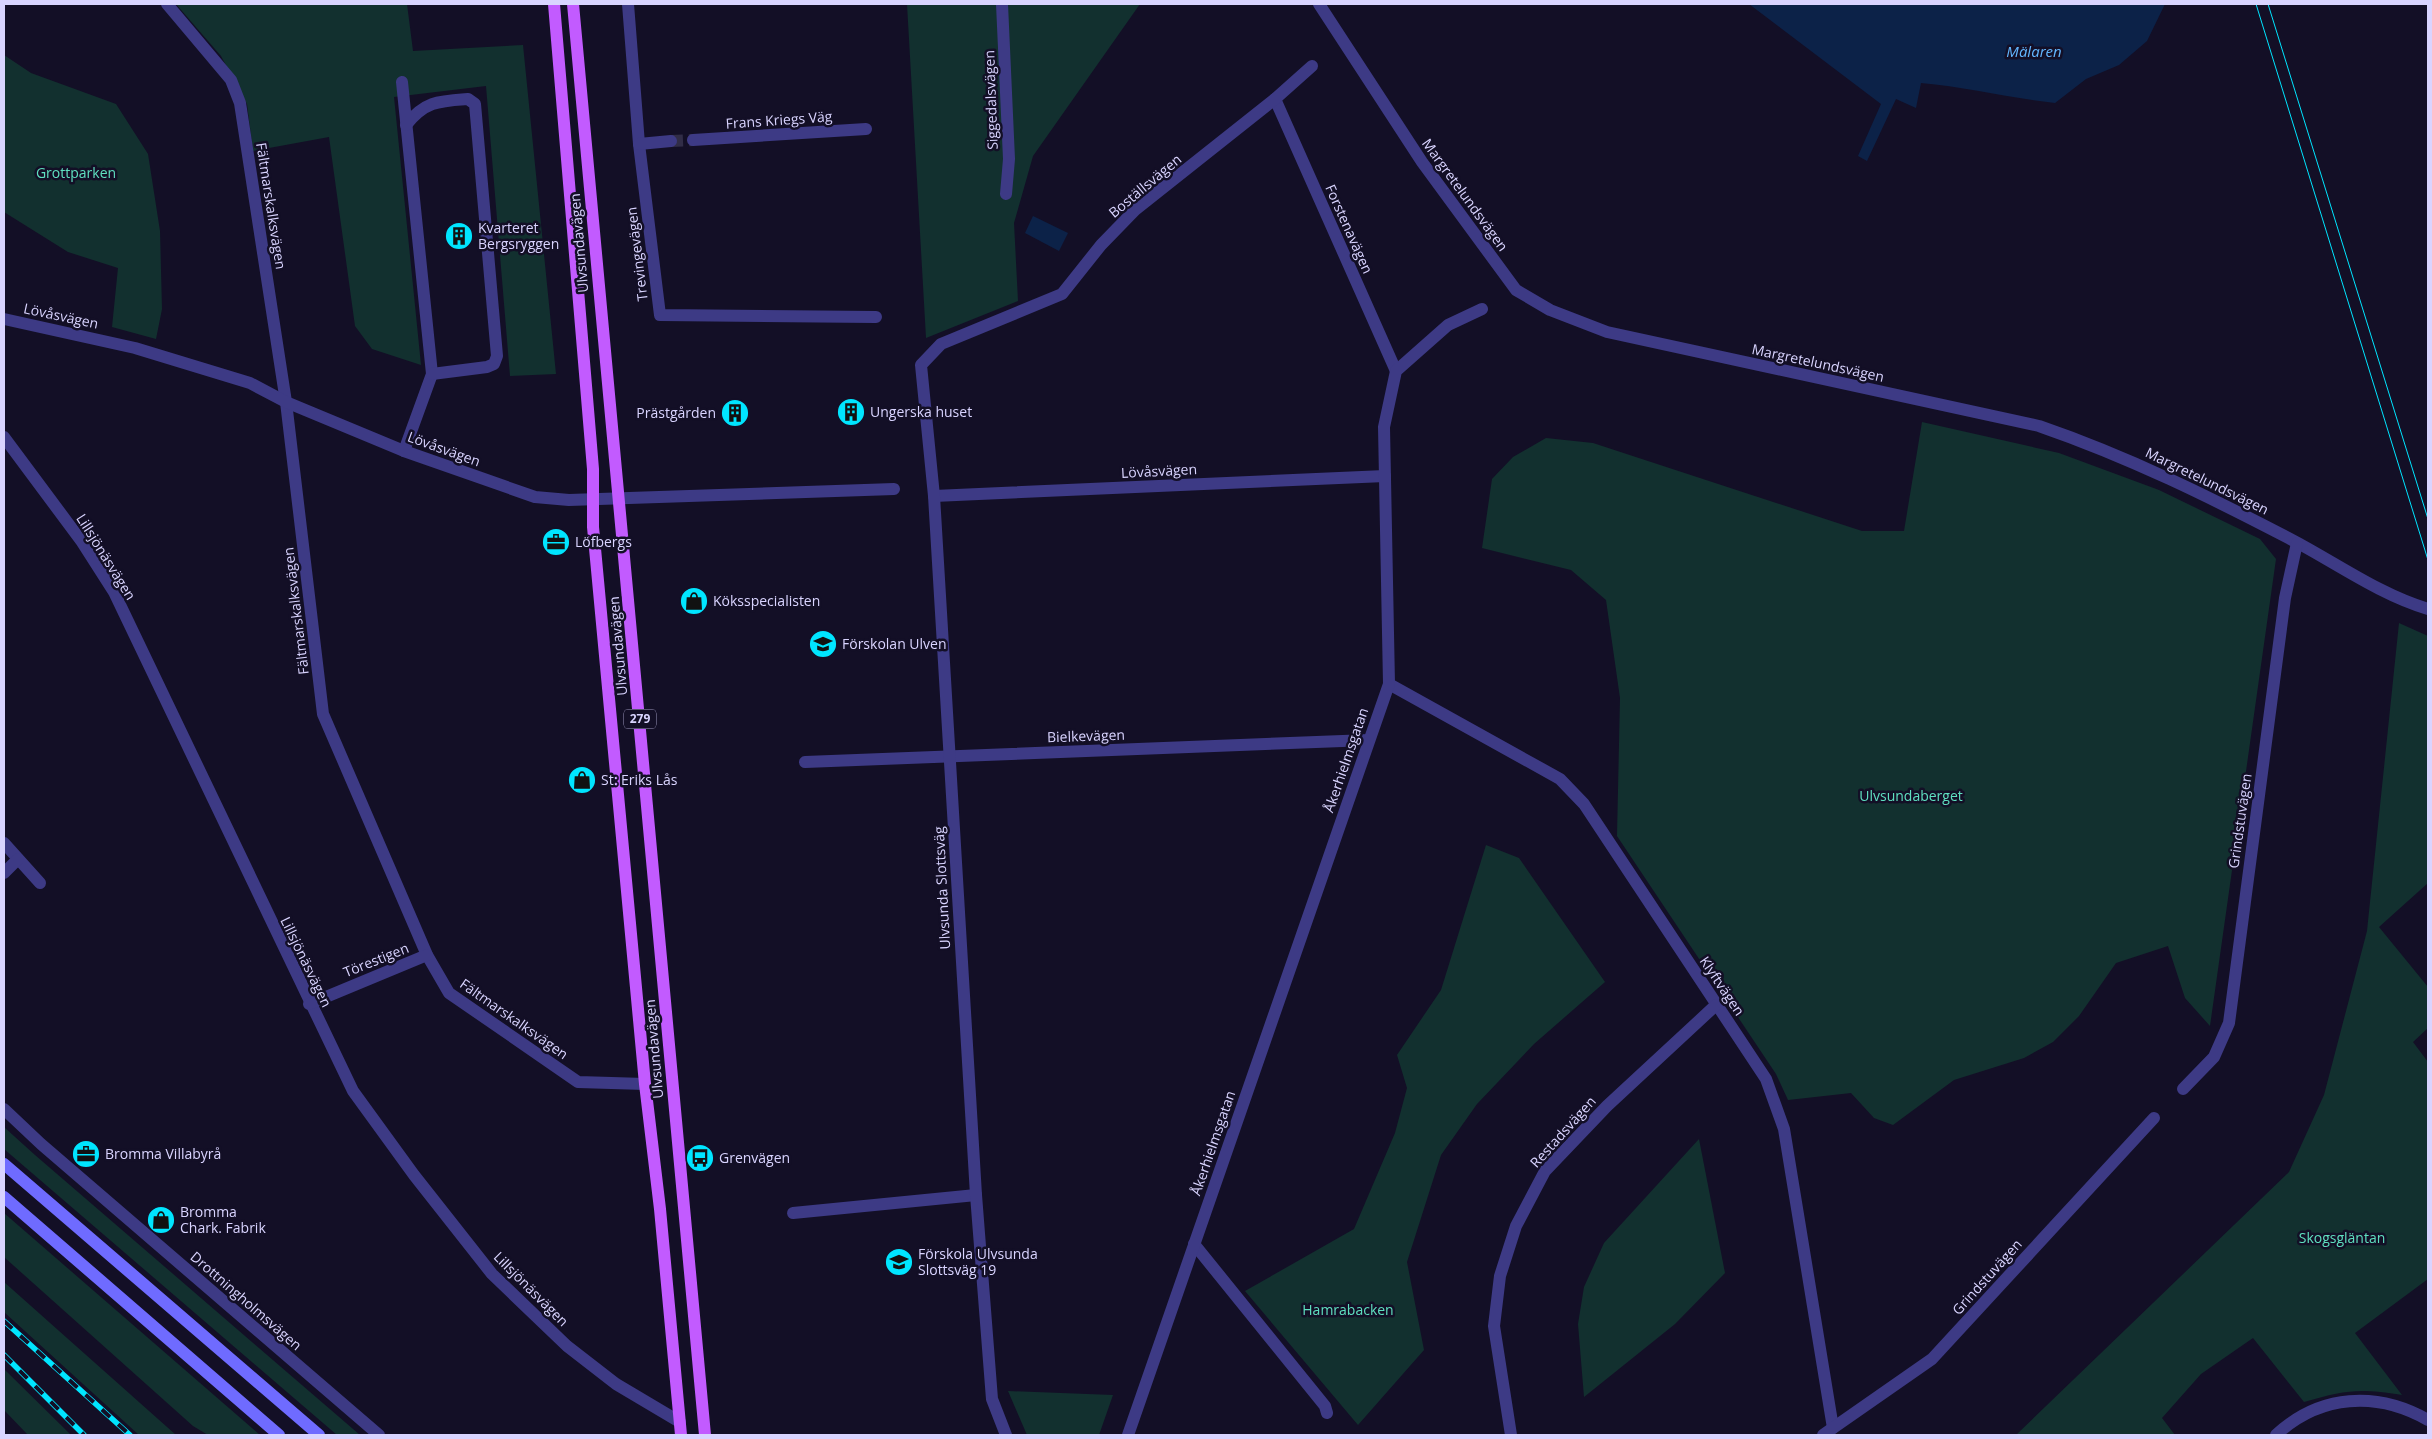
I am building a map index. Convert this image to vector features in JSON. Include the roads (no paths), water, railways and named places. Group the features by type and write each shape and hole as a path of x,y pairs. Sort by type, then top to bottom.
{"main road":[{"name":"Ulvsundavägen","path":"554,4 590,430 593,527 645,1084 660,1209 681,1435"},
{"name":"Ulvsundavägen","path":"574,4 602,336 619,496 705,1435"},
{"path":"4,1164 319,1435"},
{"path":"4,1198 279,1435"}],"street":[{"name":"Fältmarskalksvägen","path":"167,4 231,80 240,103 286,402 322,714 427,955 449,993 578,1082 645,1084"},
{"name":"Trevingevägen","path":"628,4 639,144 660,315 876,317"},
{"name":"Siggedalsvägen","path":"1002,4 1009,159 1006,194"},
{"name":"Margretelundsvägen","path":"1319,4 1422,162 1516,290 1550,310 1607,332 2039,426 2102,448 2147,468 2297,543 2406,602 2428,609"},
{"name":"Boställsvägen","path":"941,344 1062,294 1101,245 1135,210 1275,99 1312,66"},
{"path":"402,82 432,374 404,451"},
{"path":"406,125 417,112 436,101 468,99 475,104 496,356 494,364 487,367 432,374"},
{"name":"Forstenavägen","path":"1275,99 1396,371"},
{"name":"Frans Kriegs Väg","path":"693,140 866,129"},
{"path":"639,144 671,142"},
{"path":"1396,371 1448,325 1482,309"},
{"name":"Lövåsvägen","path":"4,319 135,348 250,383 286,402 404,451 535,496 558,500 619,496 894,489"},
{"name":"Ulvsunda Slottsväg","path":"941,344 921,365 934,496 976,1195 992,1399 1006,1435"},
{"name":"Åkerhielmsgatan","path":"1128,1435 1388,684 1384,427 1396,371"},
{"name":"Lillsjönäsvägen","path":"4,437 82,542 114,592 309,1004 353,1091 414,1175 492,1274 567,1346 616,1384 680,1422"},
{"name":"Lövåsvägen","path":"934,496 1385,476"},
{"name":"Grindstuvägen","path":"2183,1089 2214,1057 2228,1023 2285,598 2297,543"},
{"name":"Klyftvägen","path":"1388,684 1560,778 1584,804 1766,1079 1784,1129 1828,1432"},
{"name":"Bielkevägen","path":"805,762 1369,740"},
{"path":"4,843 40,883"},
{"path":"4,873 18,859"},
{"name":"Törestigen","path":"309,1004 427,955"},
{"name":"Restadsvägen","path":"1510,1435 1494,1326 1500,1276 1516,1226 1545,1171 1607,1106 1716,1005"},
{"name":"Drottningholmsvägen","path":"4,1109 41,1144 378,1435"},
{"name":"Grindstuvägen","path":"1828,1432 1932,1360 2154,1118"},
{"path":"793,1213 976,1195"},
{"path":"1194,1244 1325,1406 1327,1413"},
{"path":"2276,1435 2292,1420 2322,1408 2346,1402 2366,1400 2385,1402 2402,1407 2428,1420"}],"water":[{"name":"Mälaren","path":"1749,4 2165,4 2147,41 2119,65 2086,79 2055,103 1921,83 1916,108 1896,99 1867,161 1858,156 1881,104"},
{"path":"1033,216 1068,233 1059,251 1025,233"}],"tunnel":[{"path":"671,141 693,140"}],"tram line":[{"path":"2256,4 2428,560"},
{"path":"2268,4 2428,519"}],"railway":[{"path":"4,1321 130,1435"},
{"path":"4,1355 84,1435"}],"place":[{"name":"Kvarteret Bergsryggen","path":"459,236"},
{"name":"Ungerska huset","path":"851,412"},
{"name":"Prästgården","path":"735,413"},
{"name":"Löfbergs","path":"556,542"},
{"name":"Köksspecialisten","path":"694,601"},
{"name":"Förskolan Ulven","path":"823,644"},
{"name":"St: Eriks Lås","path":"582,780"},
{"name":"Bromma Villabyrå","path":"86,1154"},
{"name":"Grenvägen","path":"700,1158"},
{"name":"Bromma Chark. Fabrik","path":"161,1220"},
{"name":"Förskola Ulvsunda Slottsväg 19","path":"899,1262"}],"park label":[{"name":"Grottparken","path":"76,173"},
{"name":"Ulvsundaberget","path":"1911,796"},
{"name":"Skogsgläntan","path":"2342,1238"},
{"name":"Hamrabacken","path":"1348,1310"}]}
